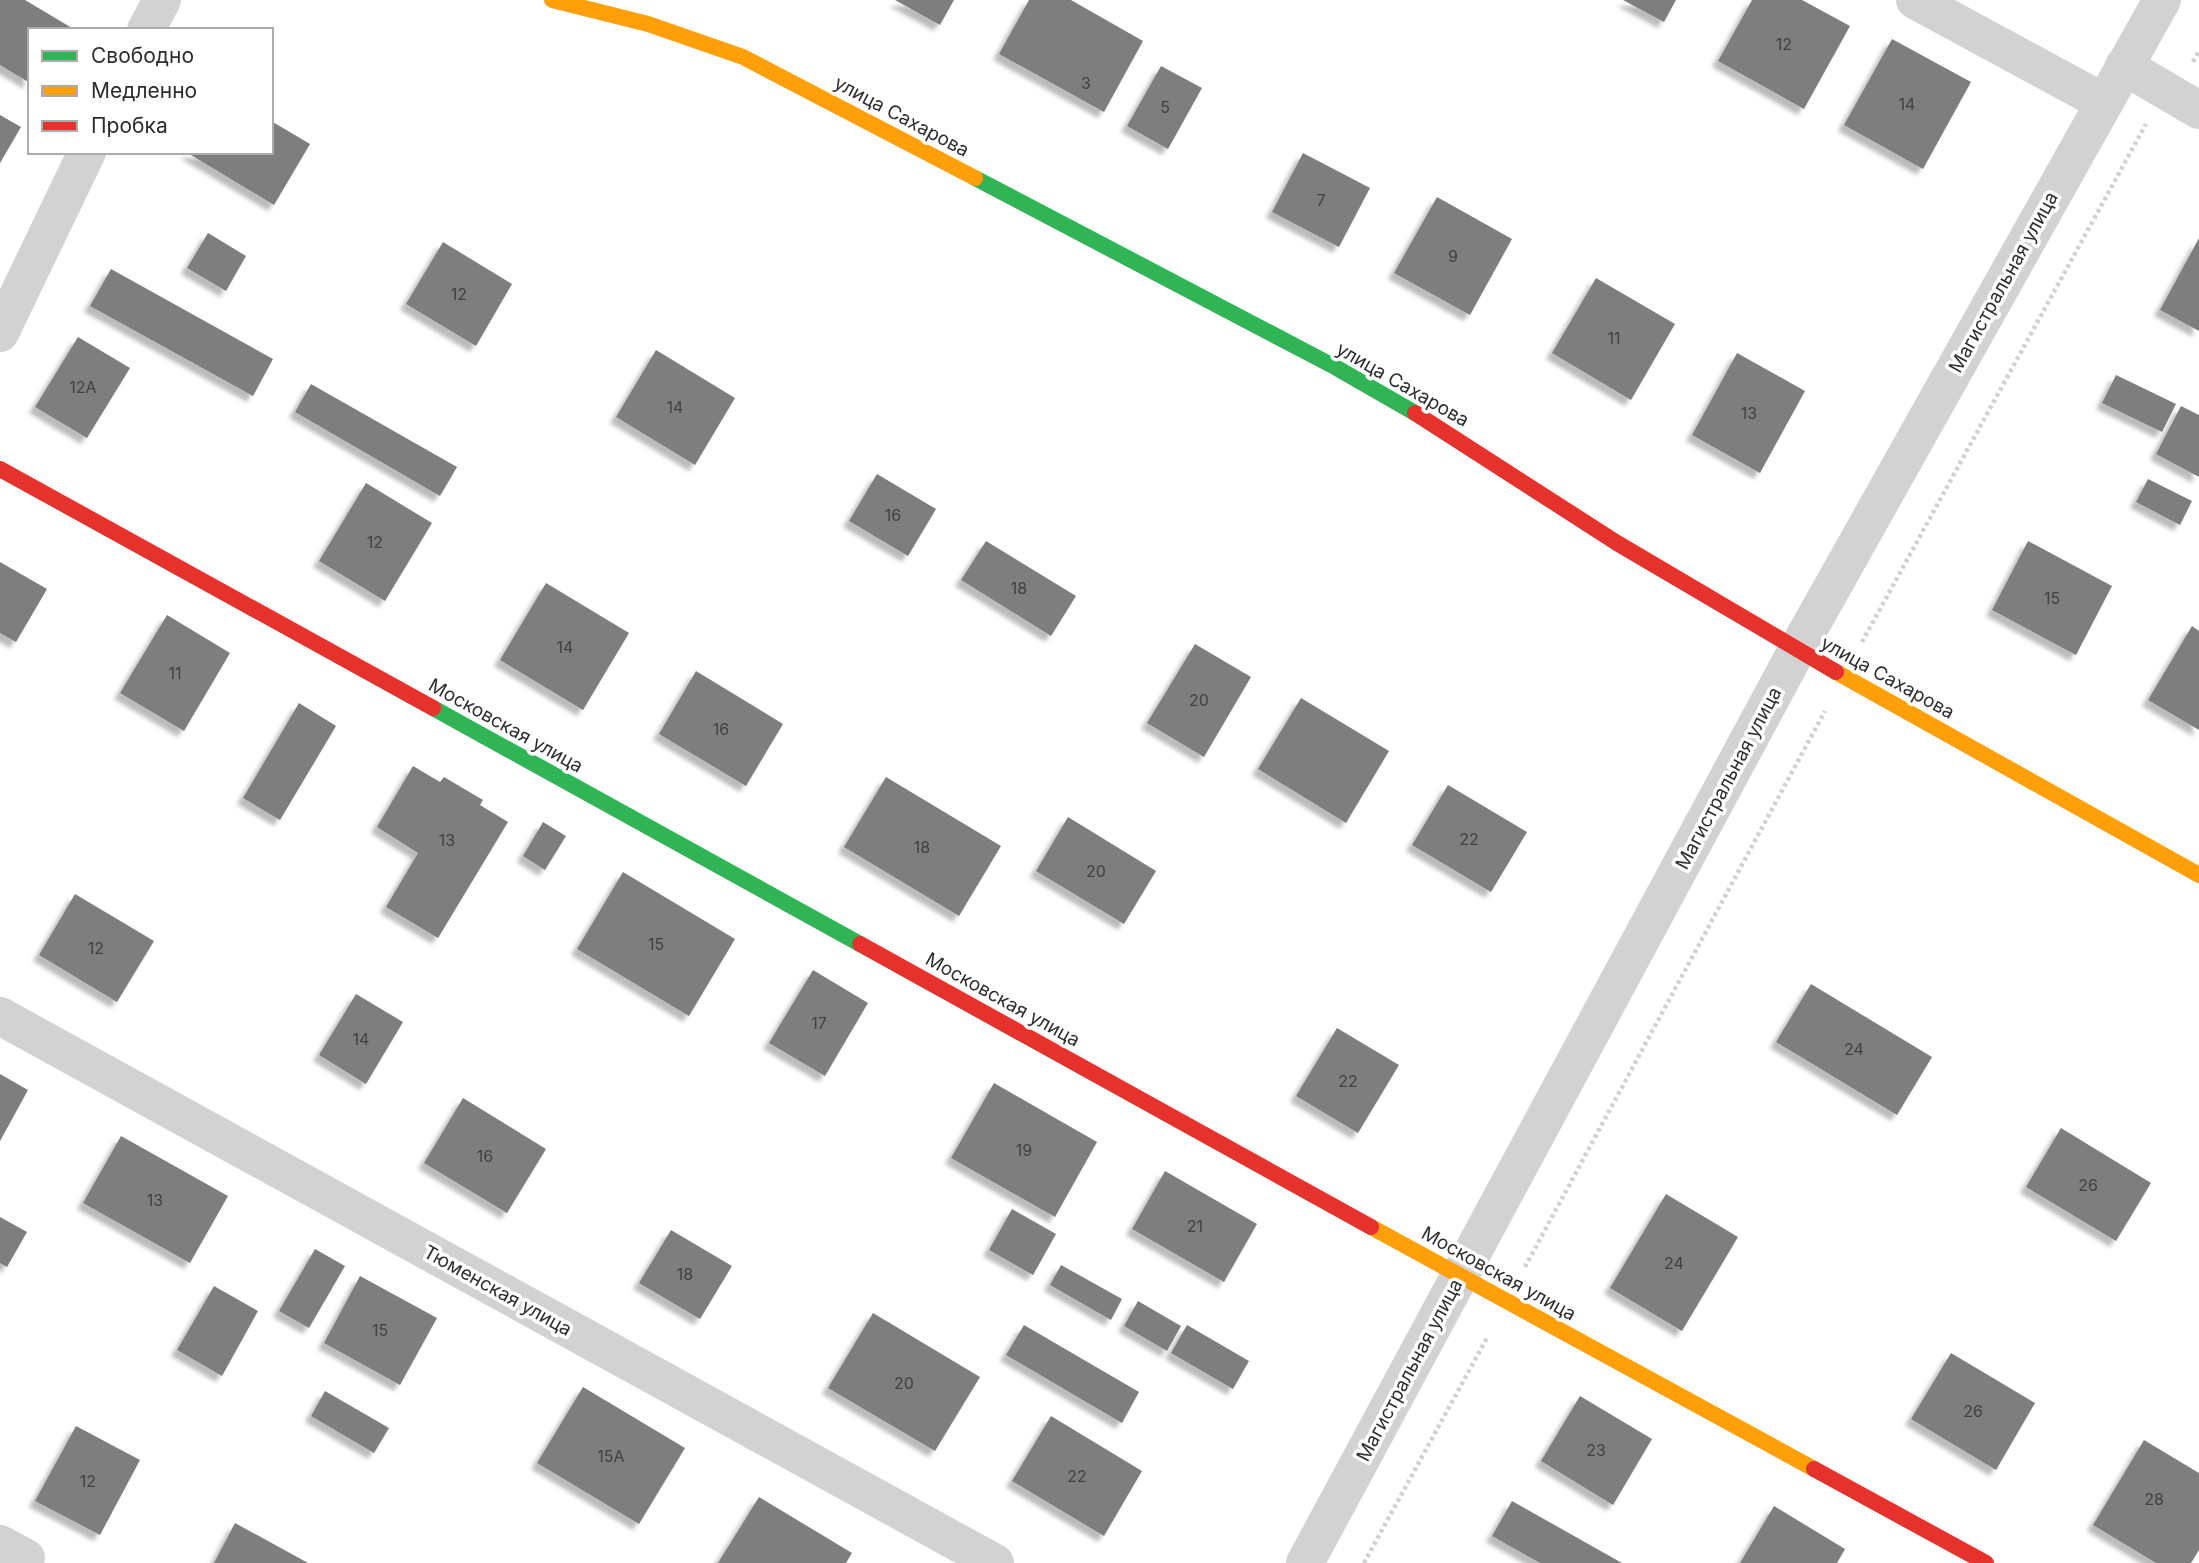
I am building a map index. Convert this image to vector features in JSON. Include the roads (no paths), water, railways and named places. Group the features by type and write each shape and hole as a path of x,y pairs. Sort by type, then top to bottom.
{"street":[{"path":"147,28 162,0"},
{"name":"улица Сахарова","path":"552,0 592,8 679,33 755,63 1335,367 1429,421 1617,543 1797,650 2199,875"},
{"path":"1916,0 2103,102"},
{"name":"Магистральная улица","path":"1305,1563 1797,650 2162,0"},
{"path":"2124,66 2184,101"},
{"path":"0,333 86,154"},
{"name":"Московская улица","path":"0,470 1460,1276 1986,1563"},
{"name":"Тюменская улица","path":"0,1016 995,1563"}]}
